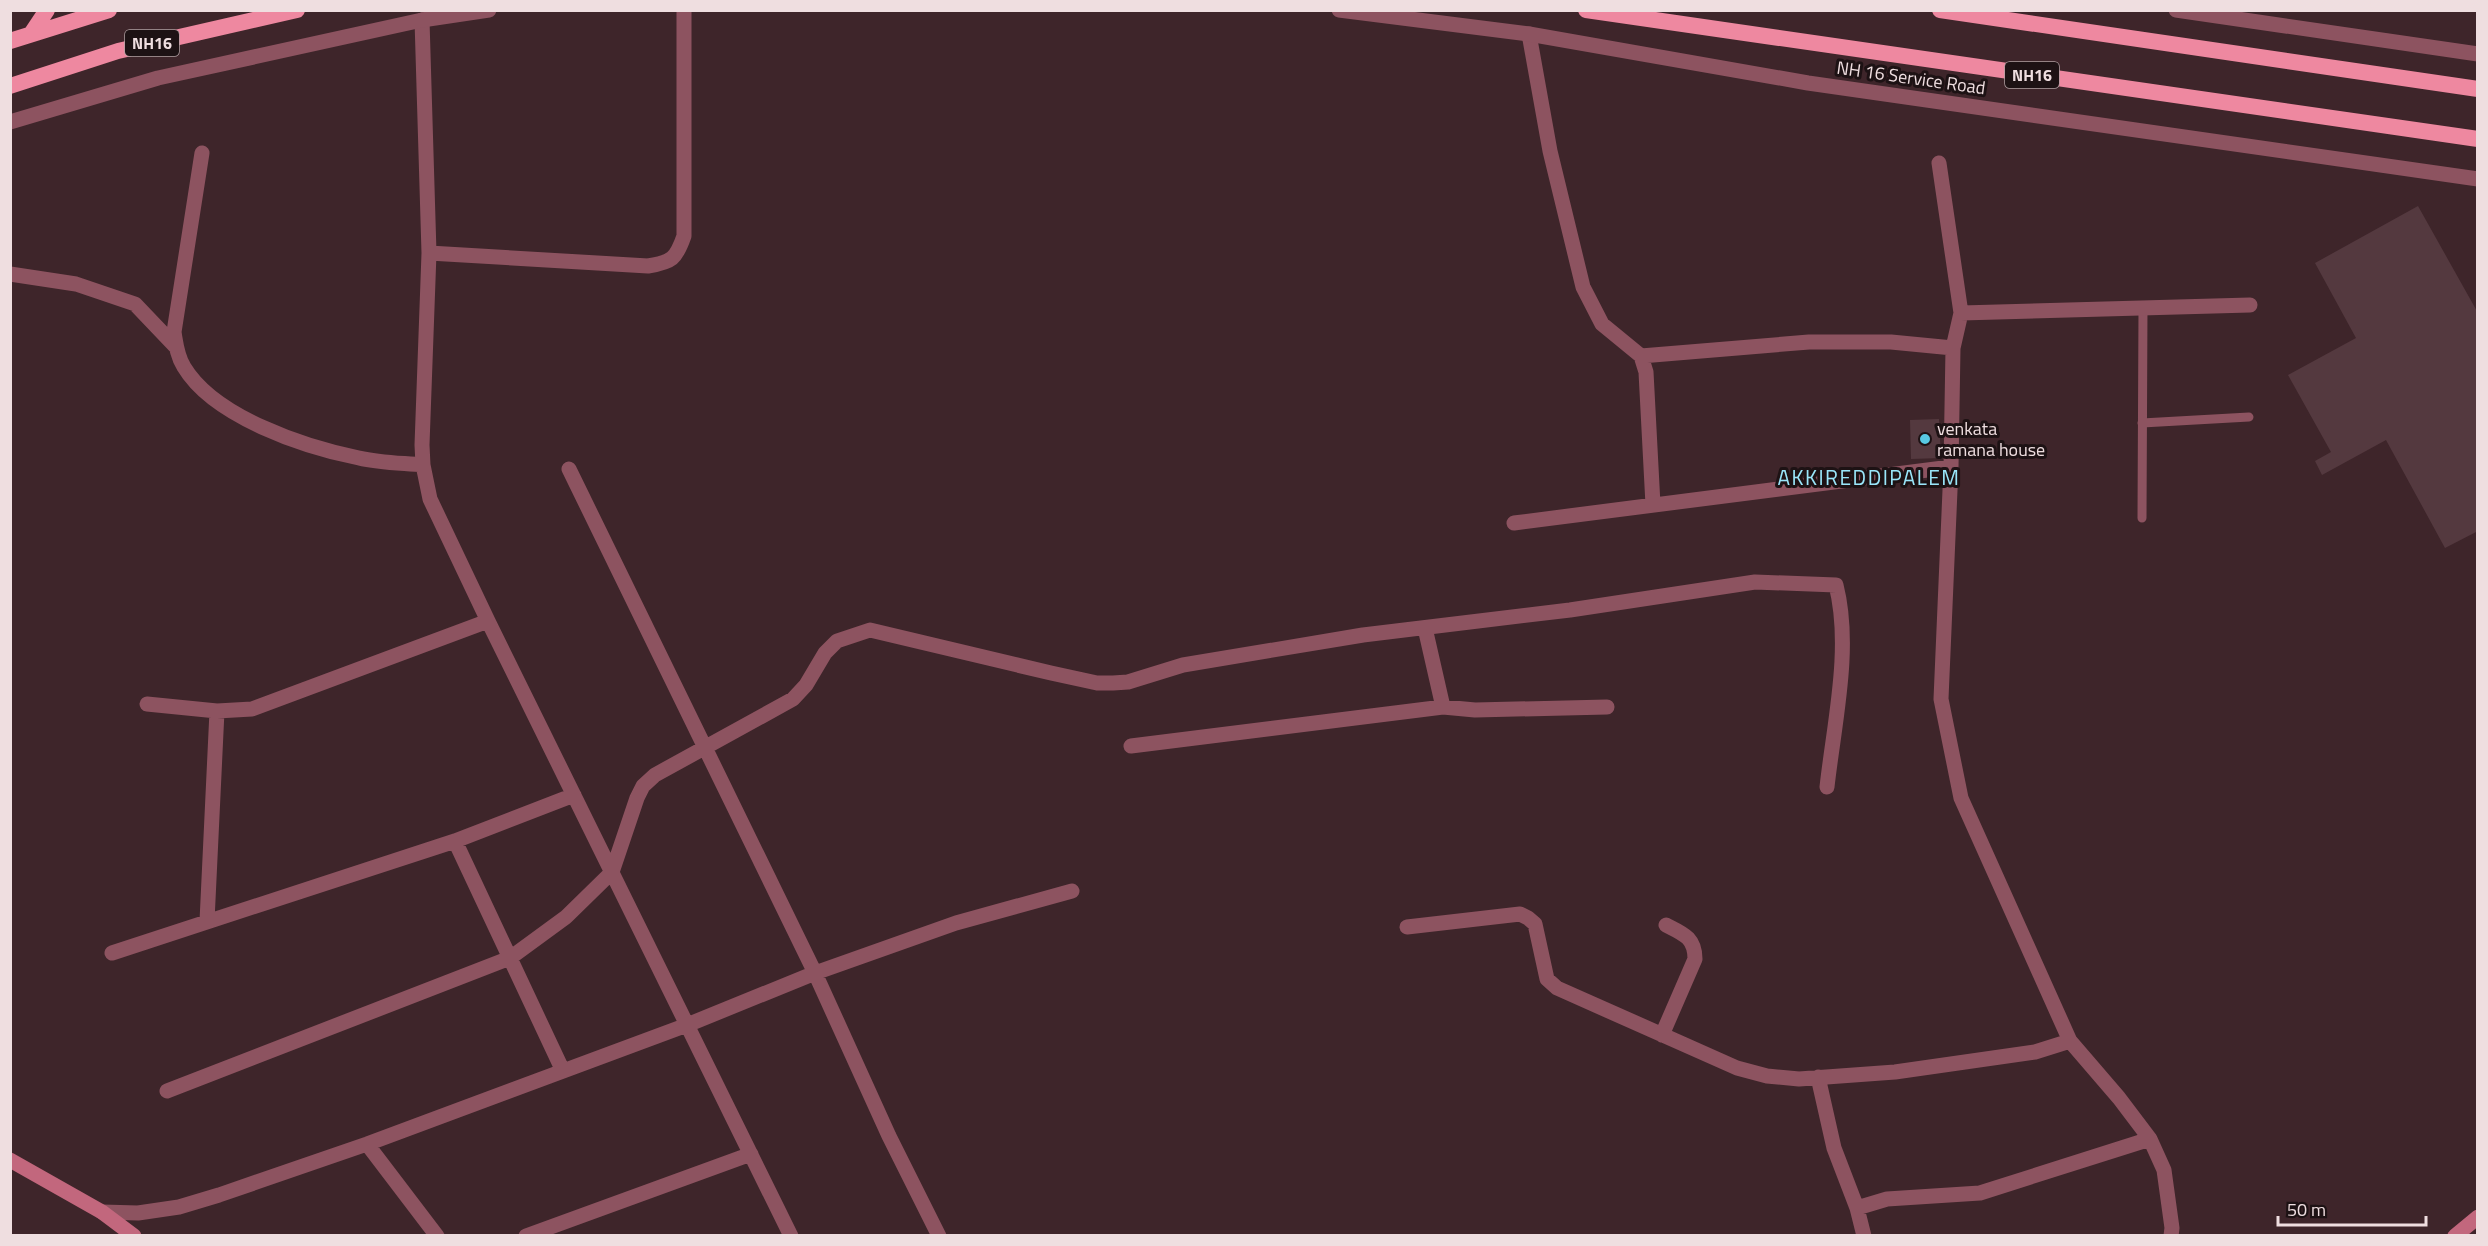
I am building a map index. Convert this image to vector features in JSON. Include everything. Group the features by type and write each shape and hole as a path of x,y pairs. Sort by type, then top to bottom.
{"highway":[{"path":"30,34 47,10"},
{"name":"NH16","path":"10,41 109,10"},
{"name":"NH16","path":"10,86 118,51 297,10"},
{"name":"NH16","path":"1586,10 2478,140"},
{"path":"1940,10 2478,89"}],"main road":[{"path":"10,1160 102,1212 134,1236"},
{"path":"2455,1236 2478,1217"}],"street":[{"path":"10,122 158,78 422,20 489,10"},
{"path":"429,253 648,266 666,263 678,254 684,236 684,10"},
{"name":"NH 16 Service Road","path":"1339,10 1408,16 1529,34 1808,83 2478,179"},
{"path":"2176,10 2478,54"},
{"path":"422,20 429,253 426,291 423,465 430,499 791,1236"},
{"path":"1529,34 1550,151 1582,287 1602,324 1641,356 1646,372 1653,505"},
{"path":"202,153 174,332 176,347 183,366 202,391 241,418 309,444 360,459 423,465"},
{"path":"1939,163 1961,312 1953,348 1951,467 1941,699 1961,798 2070,1041 2120,1098 2150,1138 2164,1170 2172,1228 2171,1236"},
{"path":"10,274 76,284 135,304 176,347"},
{"path":"1961,312 2250,305"},
{"path":"1641,356 1809,342 1891,342 1953,348"},
{"path":"1514,523 1951,467"},
{"path":"569,470 815,973 939,1236"},
{"path":"166,1091 510,958 566,917 612,873 643,786 655,775 793,699 806,685 825,653 837,641 870,630 1096,683 1113,683 1128,682 1183,665 1363,635 1570,610 1755,582 1836,585 1842,608 1842,653 1827,787"},
{"path":"147,704 217,711 252,709 488,621"},
{"path":"1425,628 1443,707"},
{"path":"1131,746 1443,707 1475,710 1607,707"},
{"path":"207,921 217,711"},
{"path":"112,953 454,842 574,795"},
{"path":"454,842 563,1071"},
{"path":"102,1212 138,1213 179,1208 367,1144 687,1025 815,973 956,923 1072,891"},
{"path":"1407,927 1520,914 1534,924 1547,979 1557,988 1737,1068 1767,1076 1799,1079 1895,1071 2035,1052 2070,1041"},
{"path":"1662,1035 1695,959 1695,947 1689,937 1666,925"},
{"path":"1818,1077 1834,1148 1857,1208 1864,1236"},
{"path":"1857,1208 1887,1199 1980,1193 2150,1138"},
{"path":"367,1144 437,1236"},
{"path":"526,1236 751,1154"}],"lane":[{"path":"2142,518 2143,308"},
{"path":"2142,423 2249,417"}],"building":[{"path":"2418,206 2478,313 2478,531 2445,548 2386,440 2322,475 2315,461 2331,452 2288,375 2356,338 2315,263"},
{"name":"venkata ramana house","path":"1939,419 1941,458 1911,459 1910,420"}],"place":[{"name":"venkata ramana house","path":"1925,439"}],"district":[{"name":"AKKIREDDIPALEM","path":"1869,478"}]}
